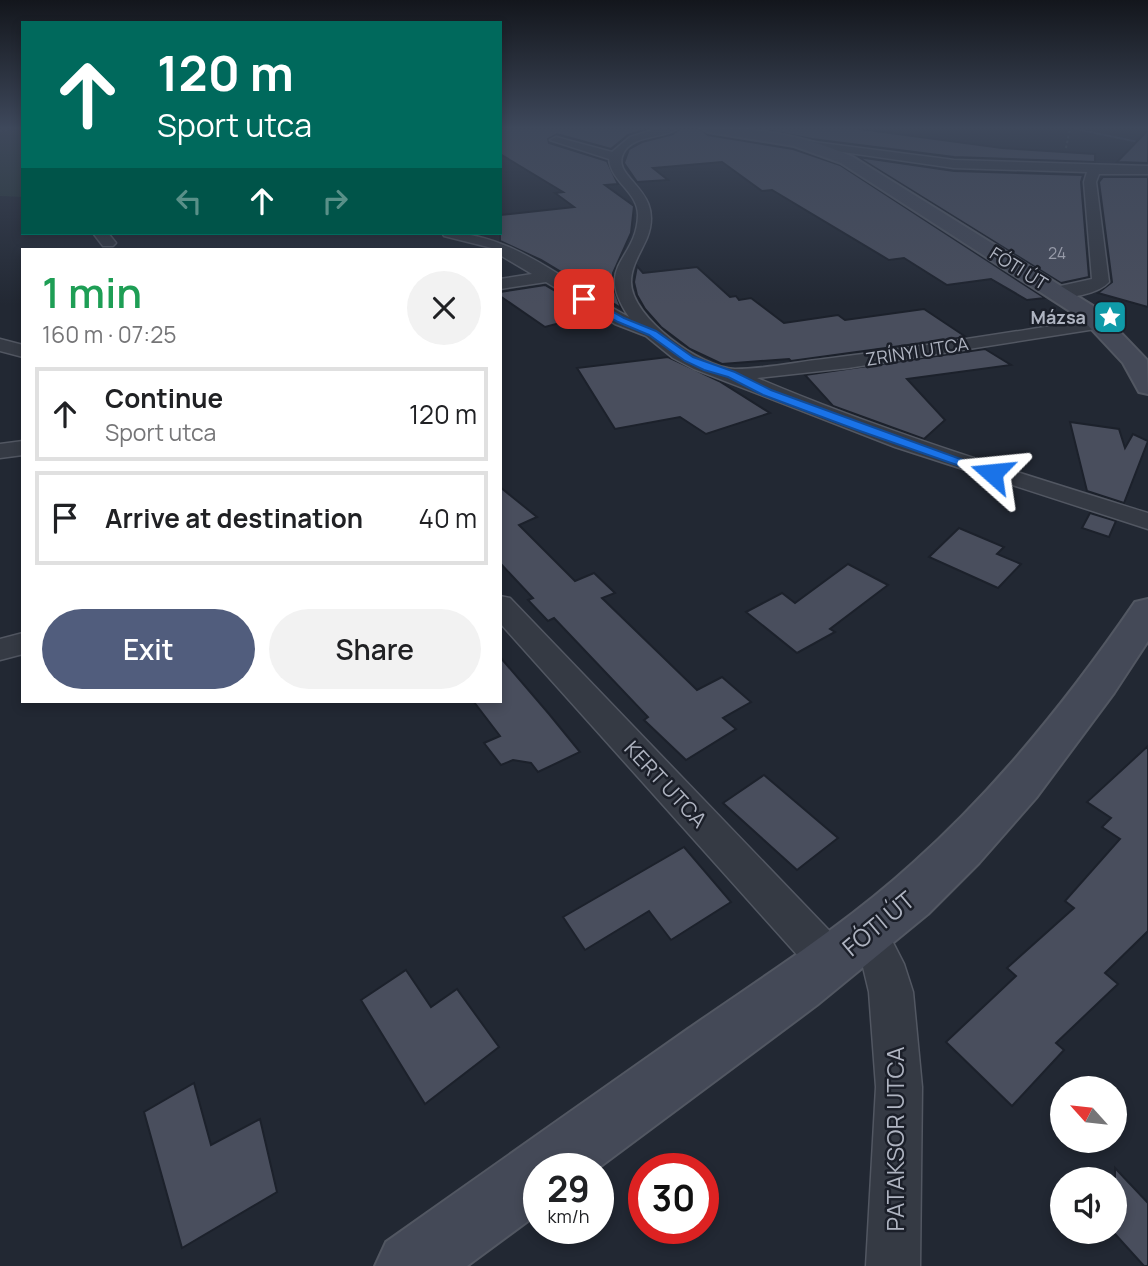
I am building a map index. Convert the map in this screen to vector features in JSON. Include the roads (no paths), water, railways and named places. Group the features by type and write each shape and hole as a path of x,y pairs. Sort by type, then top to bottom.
{"main road":[{"name":"FÓTI ÚT","path":"889,187 1057,292 1102,324 1134,360 1148,386"},
{"name":"FÓTI ÚT","path":"566,1153 849,948 930,880 975,835 1102,682 1148,611"},
{"path":"410,1266 523,1185"}],"street":[{"path":"632,187 641,198 646,215 623,278 623,291 653,333"},
{"path":"1057,292 1085,288 1101,282 1098,187"},
{"path":"457,235 500,248"},
{"path":"502,250 621,320 653,333 689,359 718,372 732,374 767,392 966,465 1148,521"},
{"path":"502,284 547,277"},
{"name":"ZRÍNYI UTCA","path":"732,374 848,362 1102,324"},
{"path":"0,345 21,350"},
{"path":"0,451 21,448"},
{"name":"KERT UTCA","path":"502,607 849,948"},
{"path":"0,650 21,644"},
{"name":"PATAKSOR UTCA","path":"849,948 883,964 891,992 898,1073 893,1266"}],"place":[{"name":"Mázsa","path":"1110,317"}]}
